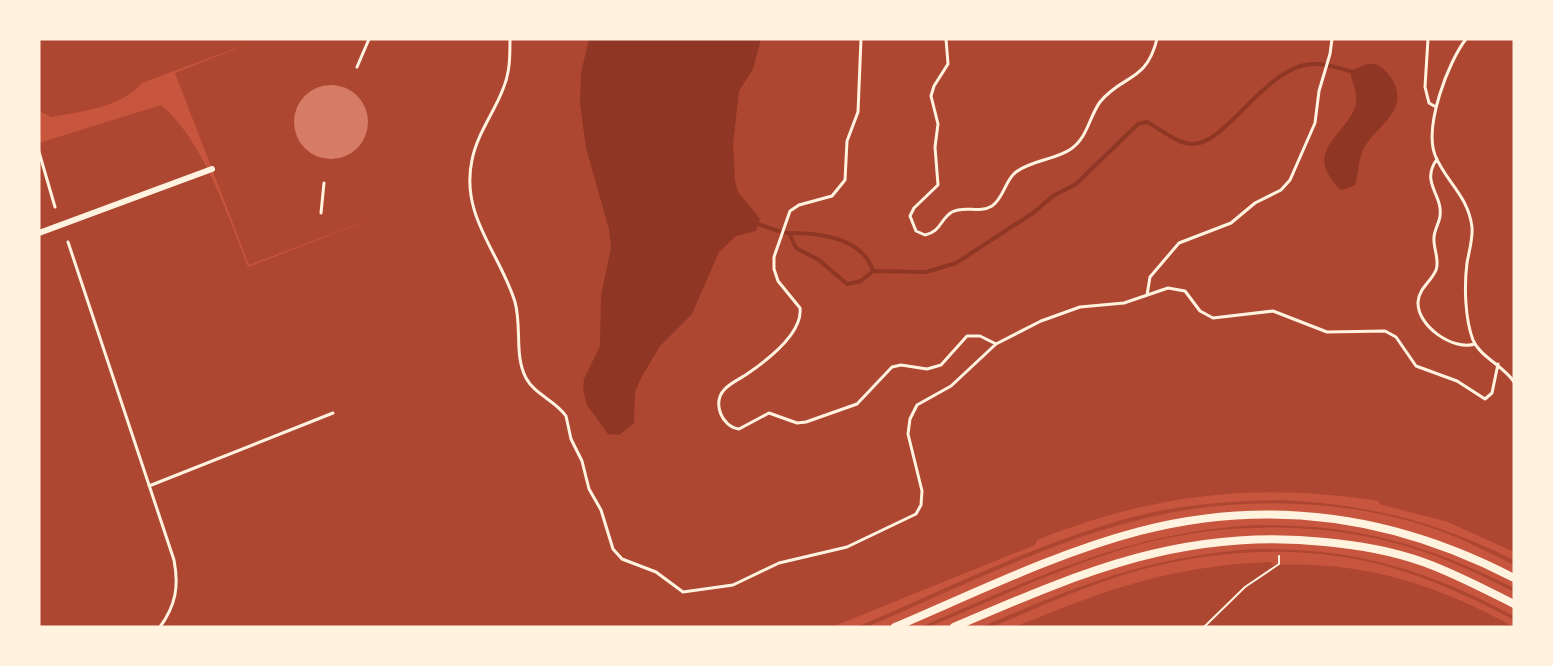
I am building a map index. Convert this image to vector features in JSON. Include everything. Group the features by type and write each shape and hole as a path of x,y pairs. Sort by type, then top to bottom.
{"street":[{"path":"39,233 212,169"},
{"path":"895,627 1112,539 1166,525 1222,517 1280,515 1334,518 1386,527 1443,545 1514,578"},
{"path":"954,627 1063,580 1127,559 1196,544 1253,538 1339,543 1404,556 1436,567 1514,604"}],"lane":[{"path":"357,67 369,39"},
{"path":"510,39 504,88 480,135 472,158 471,194 484,238 514,301 519,354 525,377 533,388 558,406 566,416 589,489 601,510 612,549 622,559 656,573 681,591 699,591 742,582 787,560 848,547 918,512 922,498 909,444 909,426 914,411 921,402 951,386 996,344 1068,310 1091,305 1124,303 1168,288 1181,289 1189,294 1203,314 1213,318 1273,311 1327,332 1385,331 1396,337 1416,366 1457,381 1485,399 1491,395 1498,364"},
{"path":"861,39 858,112 847,141 845,180 832,196 794,208 780,237 774,270 781,286 798,305 800,320 793,332 758,366 722,393 719,405 721,415 733,428 743,428 769,413 801,423 838,412 861,400 892,367 901,365 927,369 938,366 969,335 987,338 996,344"},
{"path":"946,39 949,59 931,96 938,124 935,147 938,185 914,208 910,216 916,231 925,235 936,232 947,216 955,211 980,210 991,206 1000,198 1015,173 1057,157 1075,146 1086,131 1101,102 1145,66 1157,39"},
{"path":"1147,295 1150,277 1179,243 1228,225 1255,203 1287,184 1315,123 1319,91 1332,39"},
{"path":"1428,39 1426,96 1429,103 1437,107"},
{"path":"1466,39 1454,60 1437,107 1432,133 1437,159 1462,197 1470,220 1472,235 1466,270 1470,328 1475,344 1514,382"},
{"path":"39,152 56,207"},
{"path":"1437,159 1430,177 1440,211 1434,237 1437,265 1420,293 1418,305 1426,321 1444,338 1460,344 1475,344"},
{"path":"321,213 324,183"},
{"path":"68,242 174,560 177,578 173,605 160,627"},
{"path":"149,486 333,413"}],"path":[{"path":"1204,627 1245,587 1279,564 1280,556"}],"shaded area":[{"path":"39,39 1514,39 1514,552 1448,522 1379,504 1379,501 1333,495 1247,493 1163,502 1080,524 1037,540 1035,545 832,627 39,627 39,143 161,105 190,138 202,158 223,202 248,267 387,213 249,265 175,73 255,41 142,83 134,91 112,103 51,117 39,111"},
{"path":"589,39 761,39 753,69 739,91 733,145 735,181 738,192 760,219 756,231 736,236 719,252 692,314 660,346 641,378 635,392 634,423 619,435 608,434 587,405 583,389 584,379 600,346 601,295 611,248 609,229 586,148 580,104 581,73"},
{"path":"1367,64 1383,68 1396,88 1397,98 1390,116 1364,148 1355,185 1342,190 1330,177 1325,167 1325,157 1328,147 1353,112 1356,103 1350,71"},
{"path":"1282,500 1345,506 1402,517 1485,546 1514,560 1514,565 1438,530 1391,516 1355,509 1281,503 1206,507 1134,521 1066,542 867,627 857,627 993,567 1098,527 1188,506"},
{"path":"1254,525 1325,528 1388,539 1450,559 1481,572 1514,588 1514,592 1434,555 1370,537 1297,528 1222,530 1149,542 1114,552 1044,578 929,627 920,627 1042,575 1122,548 1164,537"},
{"path":"1255,549 1326,552 1389,564 1450,586 1514,616 1514,620 1473,599 1402,571 1333,556 1298,552 1262,552 1191,559 1123,575 1090,586 992,627 981,627 1049,598 1114,575 1181,558"},
{"path":"1271,562 1272,565 1336,567 1396,578 1454,598 1514,627 1015,627 1080,601 1170,574 1201,568"}],"building":[{"path":"331,85 352,91 362,101 368,122 362,143 352,153 331,159 310,153 300,143 294,122 300,101 310,91"}],"waterway":[{"path":"758,224 782,232 826,236 850,244 868,260 873,271 926,272 956,263 1033,213 1053,196 1076,184 1138,124 1147,122 1175,139 1187,143 1206,141 1219,132 1279,77 1296,68 1318,64 1350,71"},
{"path":"789,233 796,248 819,260 847,284 861,281 873,271"}]}
